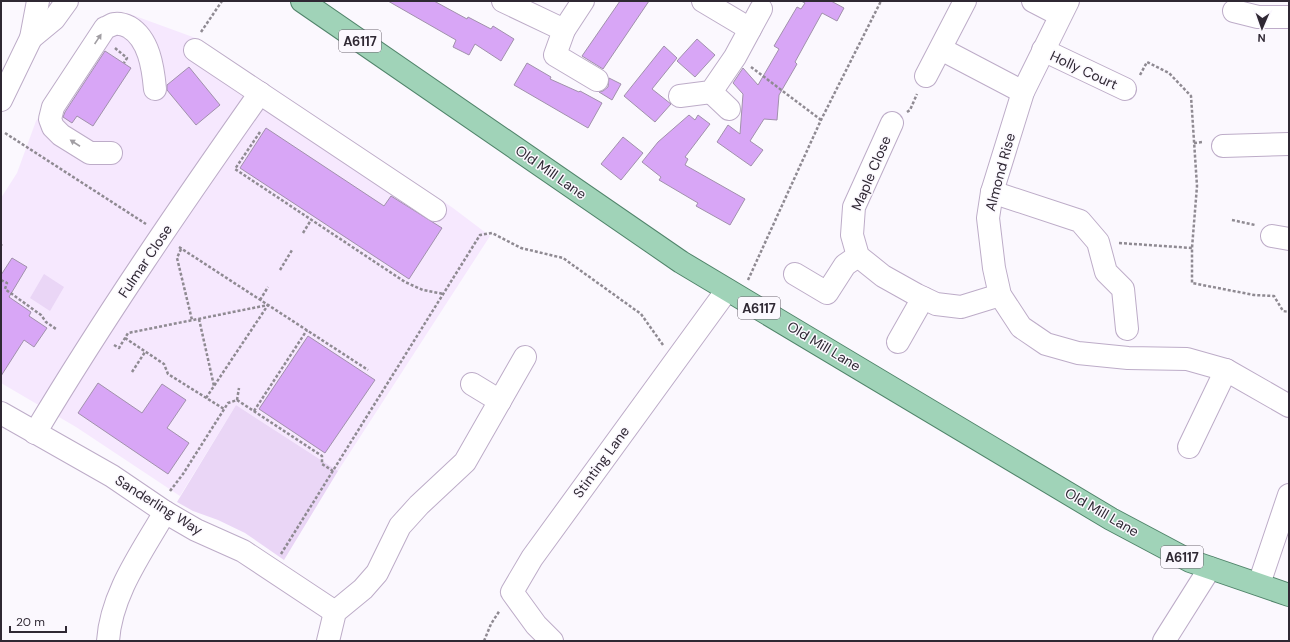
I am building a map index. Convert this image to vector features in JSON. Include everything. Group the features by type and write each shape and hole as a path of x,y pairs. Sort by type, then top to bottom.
{"main road":[{"name":"Old Mill Lane","path":"302,1 681,262 1111,519 1190,561 1289,595"}],"street":[{"path":"1,100 31,38 38,1"},
{"path":"31,38 54,19 67,1"},
{"path":"503,1 564,30"},
{"path":"583,1 564,30 555,55 597,80"},
{"path":"703,1 750,29"},
{"path":"922,84 965,1"},
{"path":"1033,1 1064,8"},
{"name":"Almond Rise","path":"1064,8 1023,92 992,192 988,218 994,268 1000,295 1021,327 1046,344 1078,353 1128,358 1188,359 1226,370 1289,406"},
{"path":"680,96 711,92 735,56 761,9"},
{"path":"1234,12 1258,17 1289,17"},
{"path":"111,153 90,154 61,135 53,127 50,119 54,107 106,28 115,24 125,25 136,32 145,44 153,71 155,88"},
{"path":"197,42 260,93 435,210"},
{"path":"941,49 1023,92"},
{"name":"Holly Court","path":"1043,50 1120,87"},
{"path":"711,92 729,109"},
{"name":"Fulmar Close","path":"35,433 72,371 126,288 260,93"},
{"name":"Maple Close","path":"858,256 852,235 854,207 892,123"},
{"path":"1223,146 1289,144"},
{"path":"992,192 1080,221 1098,242 1106,272 1123,289 1127,329"},
{"path":"795,274 827,293 845,264 858,256 883,276 936,304 961,307 1000,295"},
{"name":"Stinting Lane","path":"512,592 532,558 675,362 734,293"},
{"path":"898,342 923,298"},
{"path":"328,641 335,612 364,588 377,573 400,526 419,505 465,462 525,357"},
{"path":"1189,447 1226,370"},
{"path":"472,384 500,401"},
{"name":"Sanderling Way","path":"1,413 117,479 165,512 196,530 243,551 335,612"},
{"path":"1259,584 1289,495"},
{"path":"108,641 109,627 122,588 165,512"},
{"path":"1164,641 1210,568"},
{"path":"512,592 536,625 552,641"}],"path":[{"path":"197,42 222,1"},
{"path":"734,293 881,1"},
{"path":"110,45 127,58 124,63"},
{"path":"735,56 821,120"},
{"path":"1120,87 1139,77 1147,62 1169,73 1191,96 1196,186 1192,248 1192,283 1254,295 1274,296 1283,311 1289,312"},
{"path":"910,110 922,84"},
{"path":"260,131 235,169 405,282 423,290 444,294"},
{"path":"5,133 149,226"},
{"path":"303,233 312,220"},
{"path":"272,570 480,235 492,233 521,248 563,258 641,314 675,362"},
{"path":"1098,242 1192,248"},
{"path":"177,246 368,370"},
{"path":"181,249 177,258 192,320"},
{"path":"280,270 292,250"},
{"path":"1,280 7,283 5,289 41,315 46,322 56,329"},
{"path":"260,300 268,287"},
{"path":"114,345 119,348 128,333 268,304"},
{"path":"206,398 268,304"},
{"path":"199,319 214,386"},
{"path":"254,411 306,330"},
{"path":"125,338 164,364 168,374 224,409"},
{"path":"132,372 146,352"},
{"path":"237,400 239,388"},
{"path":"237,400 322,456 322,464 333,471"},
{"path":"183,474 228,403 237,400"},
{"path":"484,641 491,624 512,592"}],"shaded area":[{"path":"127,13 201,40 453,208 490,236 338,471 236,405 180,496 76,427 1,383 1,198 17,173 36,121 101,23"},
{"path":"44,274 64,287 50,311 30,298"},
{"path":"236,405 338,471 284,560 245,533 218,520 193,511 177,502"}],"building":[{"path":"388,1 434,1 467,19 468,17 491,29 493,26 514,39 501,61 475,44 469,55 453,47 456,40"},
{"path":"620,1 649,1 603,69 582,56"},
{"path":"801,1 831,1 844,8 837,21 822,13 795,62 797,64 779,95 777,120 764,119 750,141 763,150 751,166 717,142 728,125 740,134 743,94 733,83 743,68 758,85 779,49 774,46 797,7 801,9 805,3"},
{"path":"697,39 715,55 695,77 677,61"},
{"path":"664,46 677,58 652,89 671,104 655,122 624,96"},
{"path":"105,51 131,68 93,126 77,116 72,123 63,117 65,112"},
{"path":"527,63 551,77 550,79 579,92 580,91 602,103 588,128 514,85"},
{"path":"189,67 220,105 196,125 167,90 167,85"},
{"path":"609,78 621,84 612,100 599,92 608,87"},
{"path":"689,115 695,120 698,115 710,124 685,157 688,159 685,165 745,199 730,225 696,206 698,203 659,180 661,177 642,162 658,142"},
{"path":"266,128 384,206 391,196 442,228 409,279 240,168"},
{"path":"623,137 643,153 621,180 601,164"},
{"path":"12,258 27,267 9,297 31,312 29,316 47,328 34,347 24,340 1,376 1,275"},
{"path":"308,336 375,380 325,453 259,409"},
{"path":"98,383 142,413 162,384 186,400 167,428 189,443 168,474 78,413"}]}
